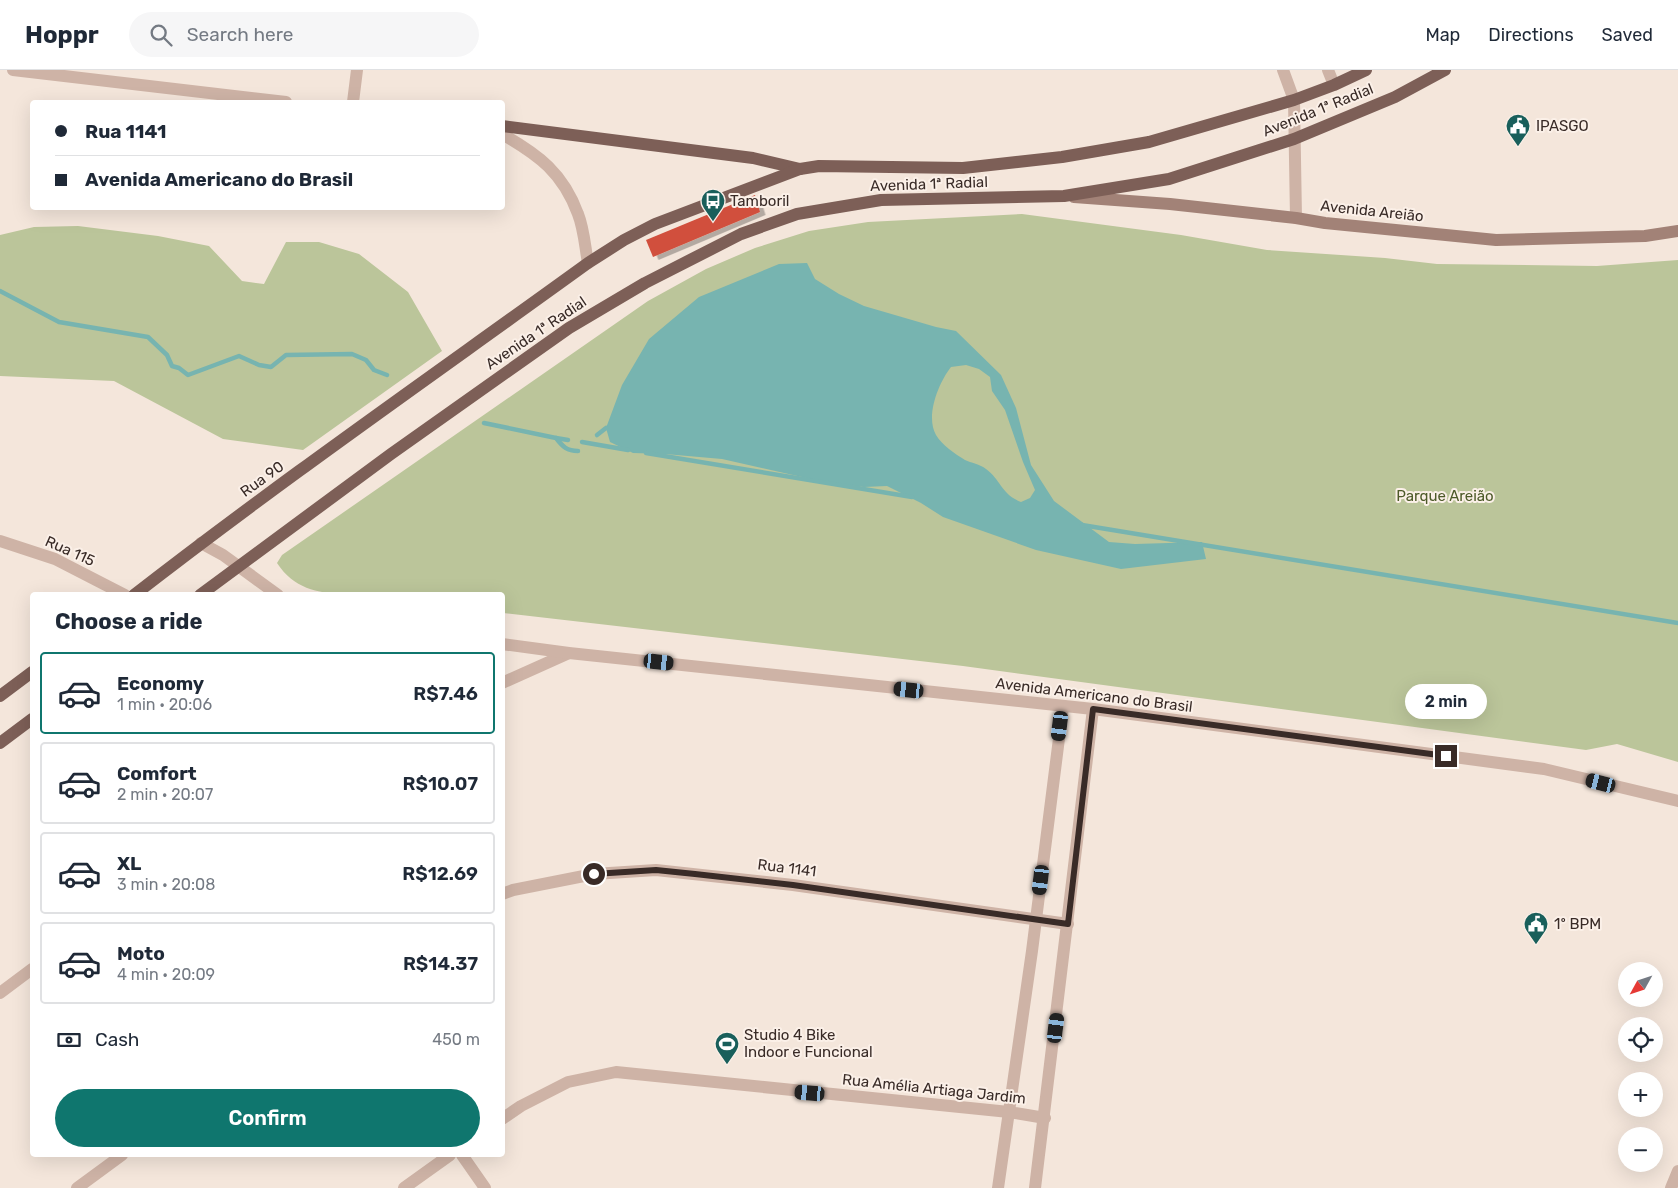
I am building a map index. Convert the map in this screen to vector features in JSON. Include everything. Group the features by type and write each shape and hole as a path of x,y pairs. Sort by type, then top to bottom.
{"main road":[{"name":"Avenida 1ª Radial","path":"410,392 624,240 655,224 800,170 819,166 962,168 1062,157 1149,142 1294,100 1334,85 1366,70"},
{"name":"Avenida 1ª Radial","path":"238,566 569,328 645,283 741,234 797,214 881,200 1064,196 1169,179 1294,139 1394,97 1445,70"},
{"path":"505,126 753,158 800,170"},
{"name":"Avenida Areião","path":"1064,196 1170,204 1325,223 1496,240 1645,236 1678,231"},
{"name":"Rua 90","path":"138,592 201,543 410,392"},
{"path":"204,592 238,566"},
{"path":"0,696 30,674"},
{"path":"0,743 30,720"}],"street":[{"path":"13,70 269,100"},
{"path":"353,100 356,70"},
{"path":"1283,70 1294,100 1296,218"},
{"path":"1328,70 1334,85"},
{"path":"505,136 545,163 565,184 579,216 588,264"},
{"name":"Rua 115","path":"0,541 55,560 119,592"},
{"path":"201,543 223,555 274,592"},
{"name":"Avenida Americano do Brasil","path":"505,644 569,653 1093,709 1544,769 1678,801"},
{"path":"505,682 569,653"},
{"path":"998,1188 1036,919 1063,707"},
{"path":"1035,1188 1093,709"},
{"name":"Rua 1141","path":"505,893 594,874 656,870 793,885 1068,924"},
{"path":"0,993 30,970"},
{"name":"Rua Amélia Artiaga Jardim","path":"505,1117 521,1106 568,1082 616,1072 1009,1112 1044,1118"},
{"path":"77,1188 119,1157"},
{"path":"404,1188 447,1157"},
{"path":"463,1157 485,1188"},
{"path":"1671,1188 1678,1171"}],"green space":[{"name":"Parque Areião","path":"1022,214 1181,235 1267,250 1385,258 1437,264 1597,266 1678,260 1678,762 1617,744 1586,750 963,666 505,613 505,592 324,592 306,588 298,584 277,563 282,555 648,301 706,269 755,248 809,231 868,222"},
{"path":"78,226 158,236 209,246 242,281 264,284 286,242 319,242 359,254 408,292 442,351 303,450 223,439 114,381 0,376 0,235 34,227"}],"water":[{"path":"807,263 815,279 839,294 864,306 956,331 1001,375 1016,408 1031,465 1054,501 1109,542 1135,544 1202,542 1206,559 1121,569 1036,550 943,517 921,503 887,486 864,487 824,482 722,459 633,453 610,442 606,428 622,385 649,339 699,297 779,264","holes":["966,365 979,369 990,377 992,391 1005,410 1035,490 1030,498 1021,502 1009,495 986,469 965,460 949,449 936,435 933,427 932,418 935,400 946,373 951,367"]}],"building":[{"name":"Tamboril","path":"755,195 760,212 653,257 646,240"}],"waterway":[{"path":"0,291 59,322 148,337 167,355 172,366 179,368 188,375 239,356 259,365 271,367 286,355 352,354 366,360 374,370 387,375"},
{"path":"484,423 556,438 566,448 578,451"},
{"path":"597,435 606,428"},
{"path":"556,438 568,440"},
{"path":"582,442 628,450"},
{"path":"646,453 912,497"},
{"path":"1082,525 1678,623"}],"place":[{"name":"IPASGO","path":"1518,147"},
{"name":"Tamboril","path":"713,222"},
{"name":"1º BPM","path":"1536,945"},
{"name":"Studio 4 Bike Indoor e Funcional","path":"727,1065"}],"route":[{"path":"594,874 656,870 695,874 793,885 1068,924 1093,709 1446,756"}]}
